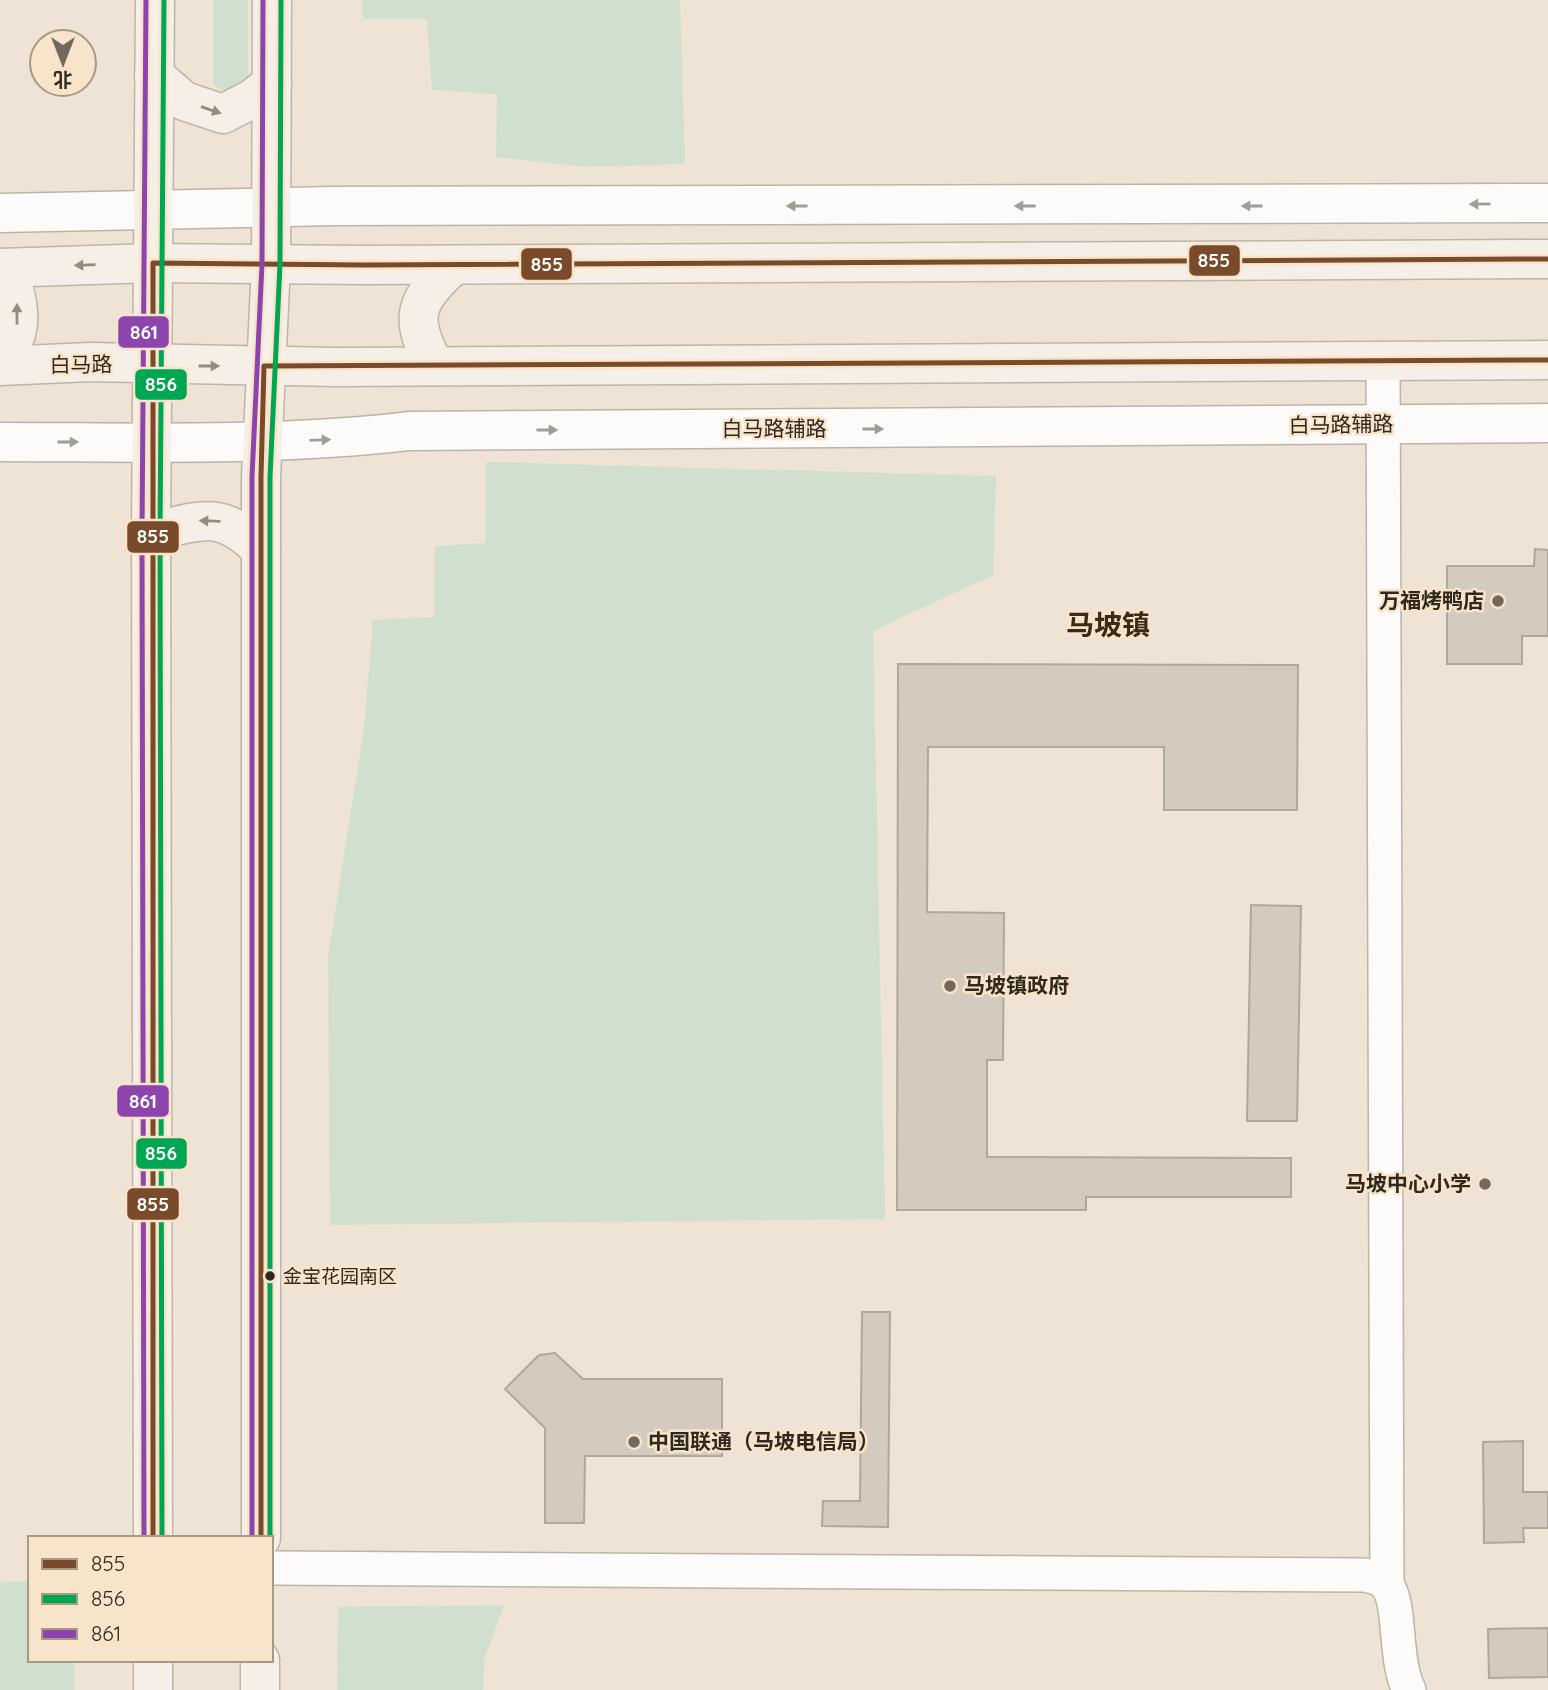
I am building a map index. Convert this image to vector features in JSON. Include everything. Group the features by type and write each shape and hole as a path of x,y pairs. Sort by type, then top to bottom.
{"main road":[{"path":"153,1536 151,533 155,0"},
{"path":"261,1536 261,550 264,366 271,264 272,0"},
{"path":"154,75 184,101 223,114 252,99 272,83"},
{"path":"2,268 153,263 454,265 1548,259"},
{"path":"435,366 419,339 417,311 430,287 454,265"},
{"path":"0,357 8,351 20,320 16,289 2,268"},
{"name":"白马路","path":"0,366 90,362 153,366 435,366 1548,360"},
{"path":"151,533 193,521 219,520 243,531 261,550"},
{"path":"153,1662 153,1690"},
{"path":"260,1662 260,1690"}],"street":[{"path":"0,213 271,207 1548,203"},
{"path":"1383,361 1387,1585 1393,1601 1399,1661 1409,1690"},
{"name":"白马路辅路","path":"0,442 262,443 334,440 409,431 1548,423"},
{"path":"273,1568 1364,1575 1379,1578 1387,1585"}],"green space":[{"path":"213,0 248,0 248,84 231,96 213,84"},
{"path":"362,0 680,0 685,164 585,167 496,157 497,94 432,90 427,19 363,19"},
{"path":"486,462 996,476 993,575 873,631 885,1219 330,1225 328,957 364,728 373,620 434,617 435,546 485,543"},
{"path":"28,1581 28,1662 75,1662 74,1690 0,1690 0,1582"},
{"path":"504,1605 484,1660 483,1690 337,1690 338,1607"}],"building":[{"name":"万福烤鸭店","path":"1535,549 1548,550 1548,636 1522,636 1522,664 1447,664 1447,566 1534,566"},
{"name":"马坡镇政府","path":"898,664 1298,665 1297,810 1164,810 1164,747 928,747 927,912 1004,913 1003,1060 987,1060 987,1157 1291,1158 1291,1197 1086,1197 1086,1210 897,1210"},
{"path":"1251,905 1301,906 1297,1121 1247,1121"},
{"path":"862,1312 890,1312 888,1527 822,1526 823,1501 860,1501"},
{"name":"中国联通（马坡电信局）","path":"555,1353 583,1379 722,1379 722,1456 585,1456 584,1523 545,1523 545,1428 505,1389 539,1355"},
{"path":"1523,1441 1523,1492 1548,1492 1548,1528 1523,1528 1524,1542 1484,1543 1483,1442"},
{"path":"1548,1628 1548,1677 1489,1678 1488,1629"}],"transit line":[{"name":"861","path":"144,1536 142,533 146,0"},
{"name":"856","path":"162,1536 160,533 164,0"},
{"name":"861","path":"252,1536 252,477 262,264 263,0"},
{"name":"856","path":"270,1536 270,477 280,264 281,0"},
{"name":"855","path":"153,1536 153,263 366,265 1548,259"},
{"name":"855","path":"261,1536 261,477 264,366 1548,360"}],"place":[{"name":"万福烤鸭店","path":"1498,601"},
{"name":"马坡镇政府","path":"950,986"},
{"name":"马坡中心小学","path":"1485,1184"},
{"name":"金宝花园南区","path":"270,1276"},
{"name":"中国联通（马坡电信局）","path":"634,1442"}],"district":[{"name":"马坡镇","path":"1108,625"}]}
